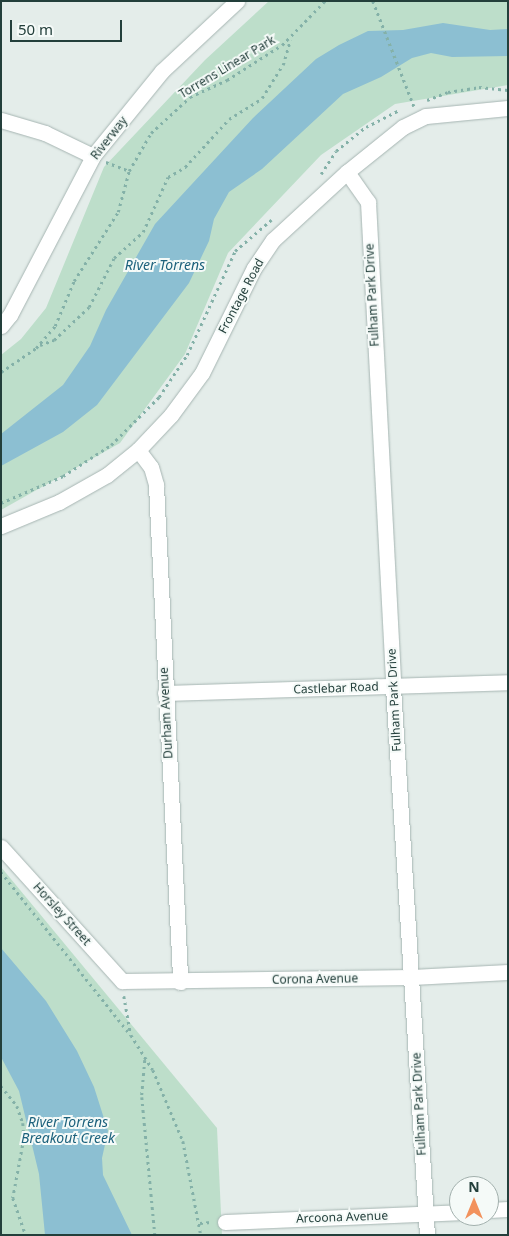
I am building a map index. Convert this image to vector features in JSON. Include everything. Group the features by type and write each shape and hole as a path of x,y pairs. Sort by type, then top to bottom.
{"street":[{"name":"Riverway","path":"1,326 10,315 94,156 162,71 237,1"},
{"name":"Frontage Road","path":"1,526 59,502 107,475 138,450 171,415 202,373 254,268 273,240 347,172 403,127 419,120 462,110 508,108"},
{"path":"1,120 45,133 94,156"},
{"name":"Fulham Park Drive","path":"347,172 368,202 393,687 412,977 426,1235"},
{"name":"Durham Avenue","path":"138,450 151,467 156,485 180,982"},
{"name":"Castlebar Road","path":"165,693 508,682"},
{"name":"Horsley Street","path":"1,847 122,981"},
{"name":"Corona Avenue","path":"122,981 180,982 412,977 508,972"},
{"name":"Arcoona Avenue","path":"225,1222 449,1213"}],"path":[{"name":"Torrens Linear Park","path":"1,372 39,345 55,326 74,281 118,212 129,171 151,133 175,109 200,92 239,73 291,37 325,1"},
{"path":"373,1 419,120"},
{"path":"39,345 54,340 89,307 114,258 143,232 168,177 184,167 229,120 262,98 283,65 291,37"},
{"path":"408,107 448,92 479,87 508,90"},
{"path":"320,176 336,151 366,128 401,110"},
{"path":"94,156 129,171"},
{"path":"1,503 63,476 111,445 159,397 187,356 235,251 277,216"},
{"path":"1,872 131,1035 145,1059 183,1141 201,1235"},
{"path":"122,981 131,1035"},
{"path":"145,1059 142,1097 155,1235"},
{"path":"1,1086 17,1106 23,1123 24,1139 13,1198 26,1235"}],"green space":[{"path":"269,1 508,1 508,85 395,104 321,155 228,253 185,354 120,443 1,510 1,355 21,339 46,308 104,167 205,60"},
{"path":"1,867 217,1128 222,1235 1,1235"}],"water":[{"name":"River Torrens","path":"443,23 490,30 508,29 508,56 452,57 431,53 412,58 381,77 343,94 262,169 229,192 214,219 209,241 189,283 97,405 63,432 1,466 1,434 63,385 90,346 106,310 155,224 253,118 316,59 339,45 368,31 403,30"},
{"name":"River Torrens Breakout Creek","path":"1,948 46,1001 77,1051 94,1087 108,1131 102,1158 103,1175 132,1235 45,1235 39,1174 19,1091 1,1057"}]}
